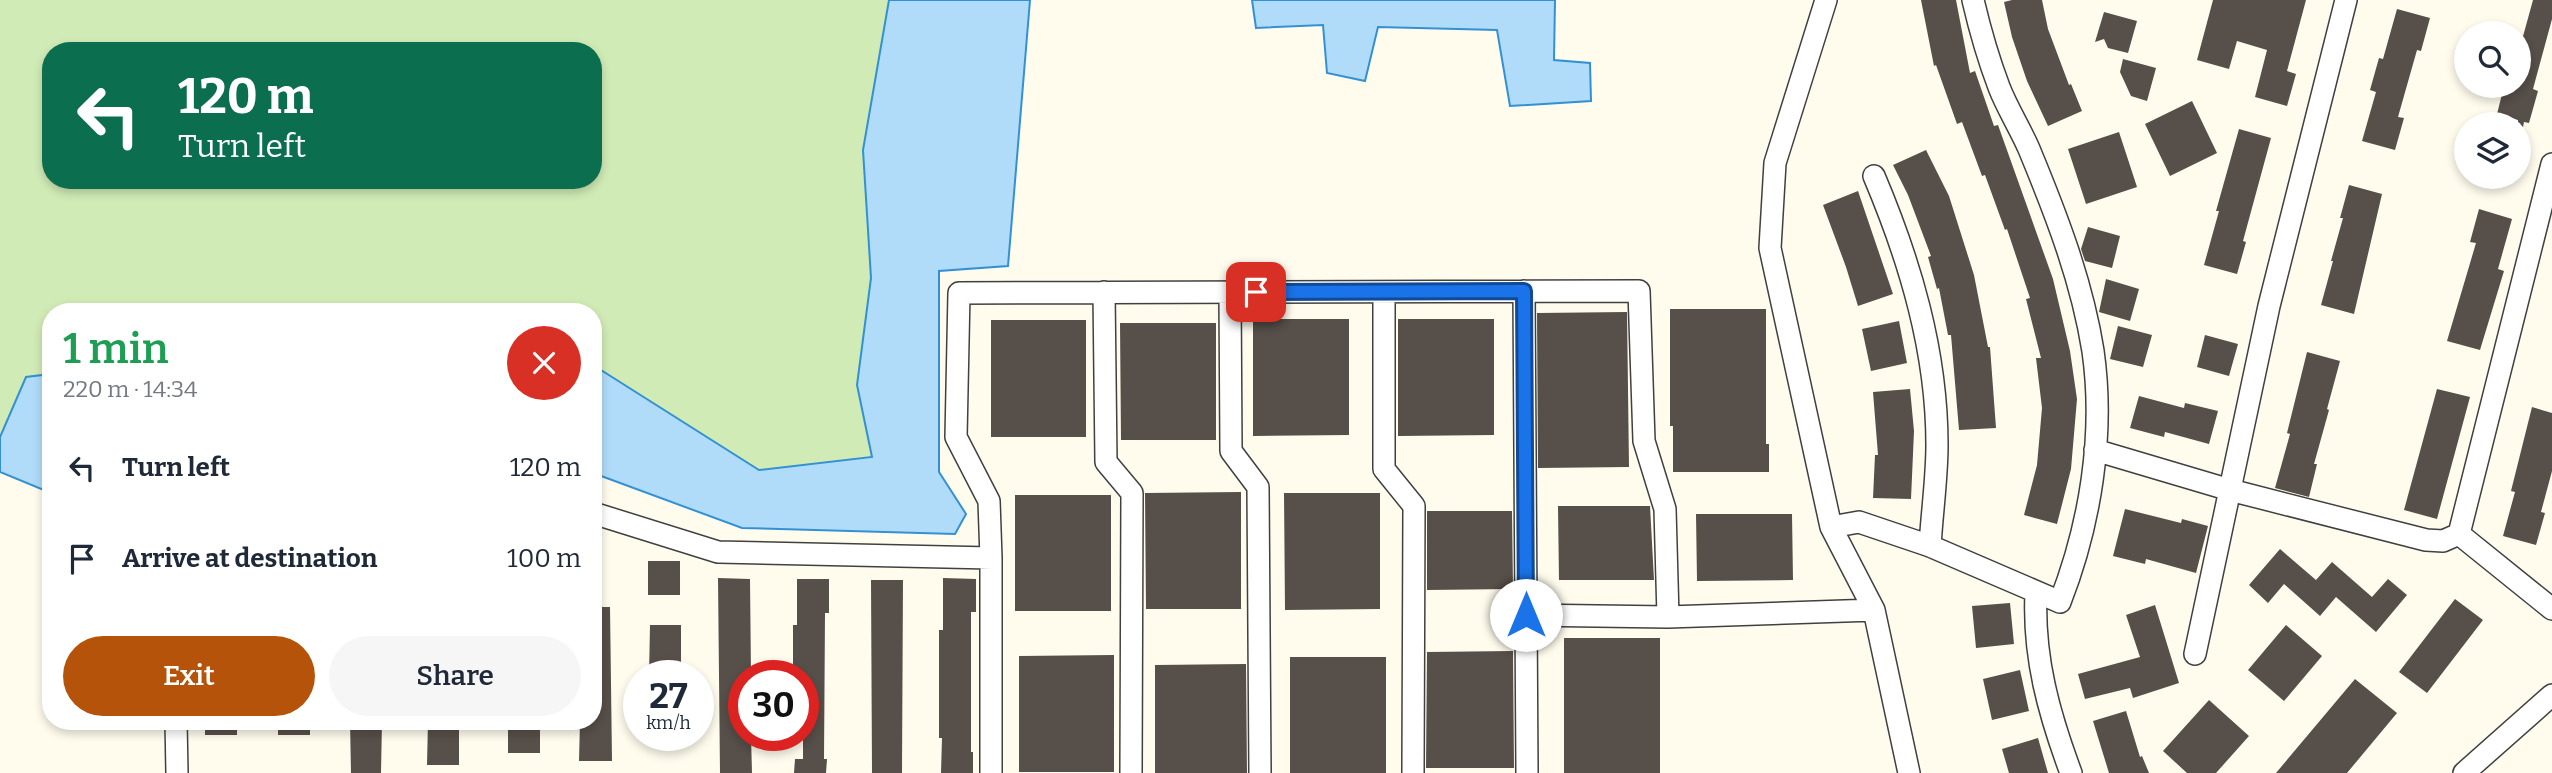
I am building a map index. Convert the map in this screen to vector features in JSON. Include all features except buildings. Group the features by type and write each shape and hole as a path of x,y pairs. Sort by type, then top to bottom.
{"street":[{"path":"1826,0 1774,163 1770,248 1831,527 1874,610 1909,773"},
{"path":"1831,527 1859,522 1930,546 2060,602 2074,566 2090,492 2095,450 2093,353 2066,244 2028,147 2000,89 1982,40 1973,0"},
{"path":"2195,654 2269,306 2346,0"},
{"path":"2459,534 2552,164"},
{"path":"1874,176 1897,231 1913,280 1926,338 1934,392 1937,445 1930,546"},
{"path":"1524,291 1527,773"},
{"path":"991,773 989,501 957,437 959,293 1639,291 1644,441 1665,509 1668,617"},
{"path":"1104,292 1106,462 1132,493 1131,773"},
{"path":"1230,292 1231,451 1258,487 1260,773"},
{"path":"1384,292 1384,469 1414,506 1413,773"},
{"path":"2095,450 2230,490 2426,540 2443,541 2459,534"},
{"path":"602,516 718,552 991,558"},
{"path":"2459,534 2552,608"},
{"path":"2036,593 2034,628 2041,669 2056,732 2071,773"},
{"path":"1526,615 1668,617 1874,610"},
{"path":"2464,773 2552,695"},
{"path":"176,730 177,773"}],"green space":[{"path":"0,0 889,0 863,150 871,278 857,385 872,458 759,470 602,371 602,303 42,303 42,375 26,377 0,437"}],"water":[{"path":"889,0 1030,0 1008,266 939,271 939,472 966,514 955,534 742,528 602,476 602,371 759,470 872,457 857,385 871,278 863,150"},
{"path":"1252,0 1555,0 1554,60 1590,63 1591,101 1510,106 1497,30 1378,27 1365,81 1327,73 1323,25 1256,28"},
{"path":"42,375 42,489 0,472 0,437 26,377"}],"route":[{"path":"1256,292 1524,291 1526,615"}]}
